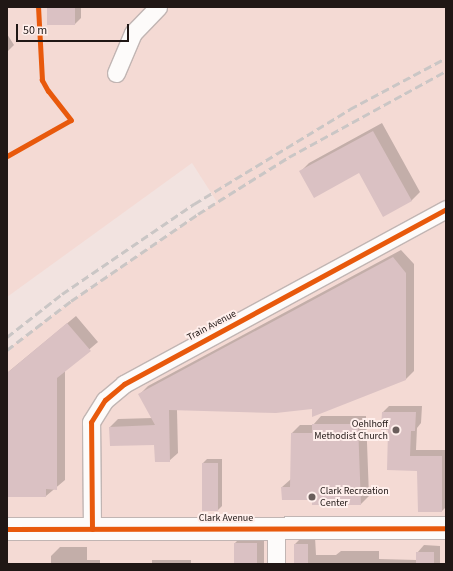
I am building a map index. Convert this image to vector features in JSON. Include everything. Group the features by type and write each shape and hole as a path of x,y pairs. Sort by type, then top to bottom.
{"street":[{"path":"116,73 133,33 158,7"},
{"name":"Train Avenue","path":"92,528 91,422 105,400 124,384 446,209"},
{"path":"276,528 276,564"},
{"name":"Clark Avenue","path":"7,529 446,528"}],"shaded area":[{"path":"7,7 446,7 446,564 7,564 7,350 71,301 217,202 192,163 7,297"}],"building":[{"path":"47,7 75,7 75,25 47,25"},
{"path":"373,131 412,201 383,217 359,173 314,198 299,171"},
{"path":"393,257 406,273 406,380 312,417 312,409 276,413 169,410 170,462 155,462 154,445 110,446 109,427 155,425 138,394"},
{"path":"67,323 91,351 57,378 57,490 46,489 46,497 7,497 7,373"},
{"path":"382,412 416,412 415,431 411,431 410,456 442,456 442,512 418,512 417,471 387,470 388,430 381,430"},
{"path":"312,424 358,424 361,505 312,505 312,500 282,500 281,487 290,487 291,433 312,433"},
{"path":"202,463 218,463 218,511 202,511"},
{"path":"234,543 257,543 257,564 234,564"},
{"path":"294,544 308,544 308,564 294,564"},
{"path":"416,552 434,552 434,564 416,564"}],"railway":[{"path":"7,337 62,294 194,204 350,109 446,58"},
{"path":"7,350 71,301 198,214 289,157 446,71"}],"cycle path":[{"path":"7,156 71,120 48,91 42,80 38,7"},
{"path":"92,529 91,422 105,400 124,384 446,209"},
{"path":"7,529 446,528"}],"place":[{"name":"Oehlhoff Methodist Church","path":"396,430"},
{"name":"Clark Recreation Center","path":"312,497"}]}
